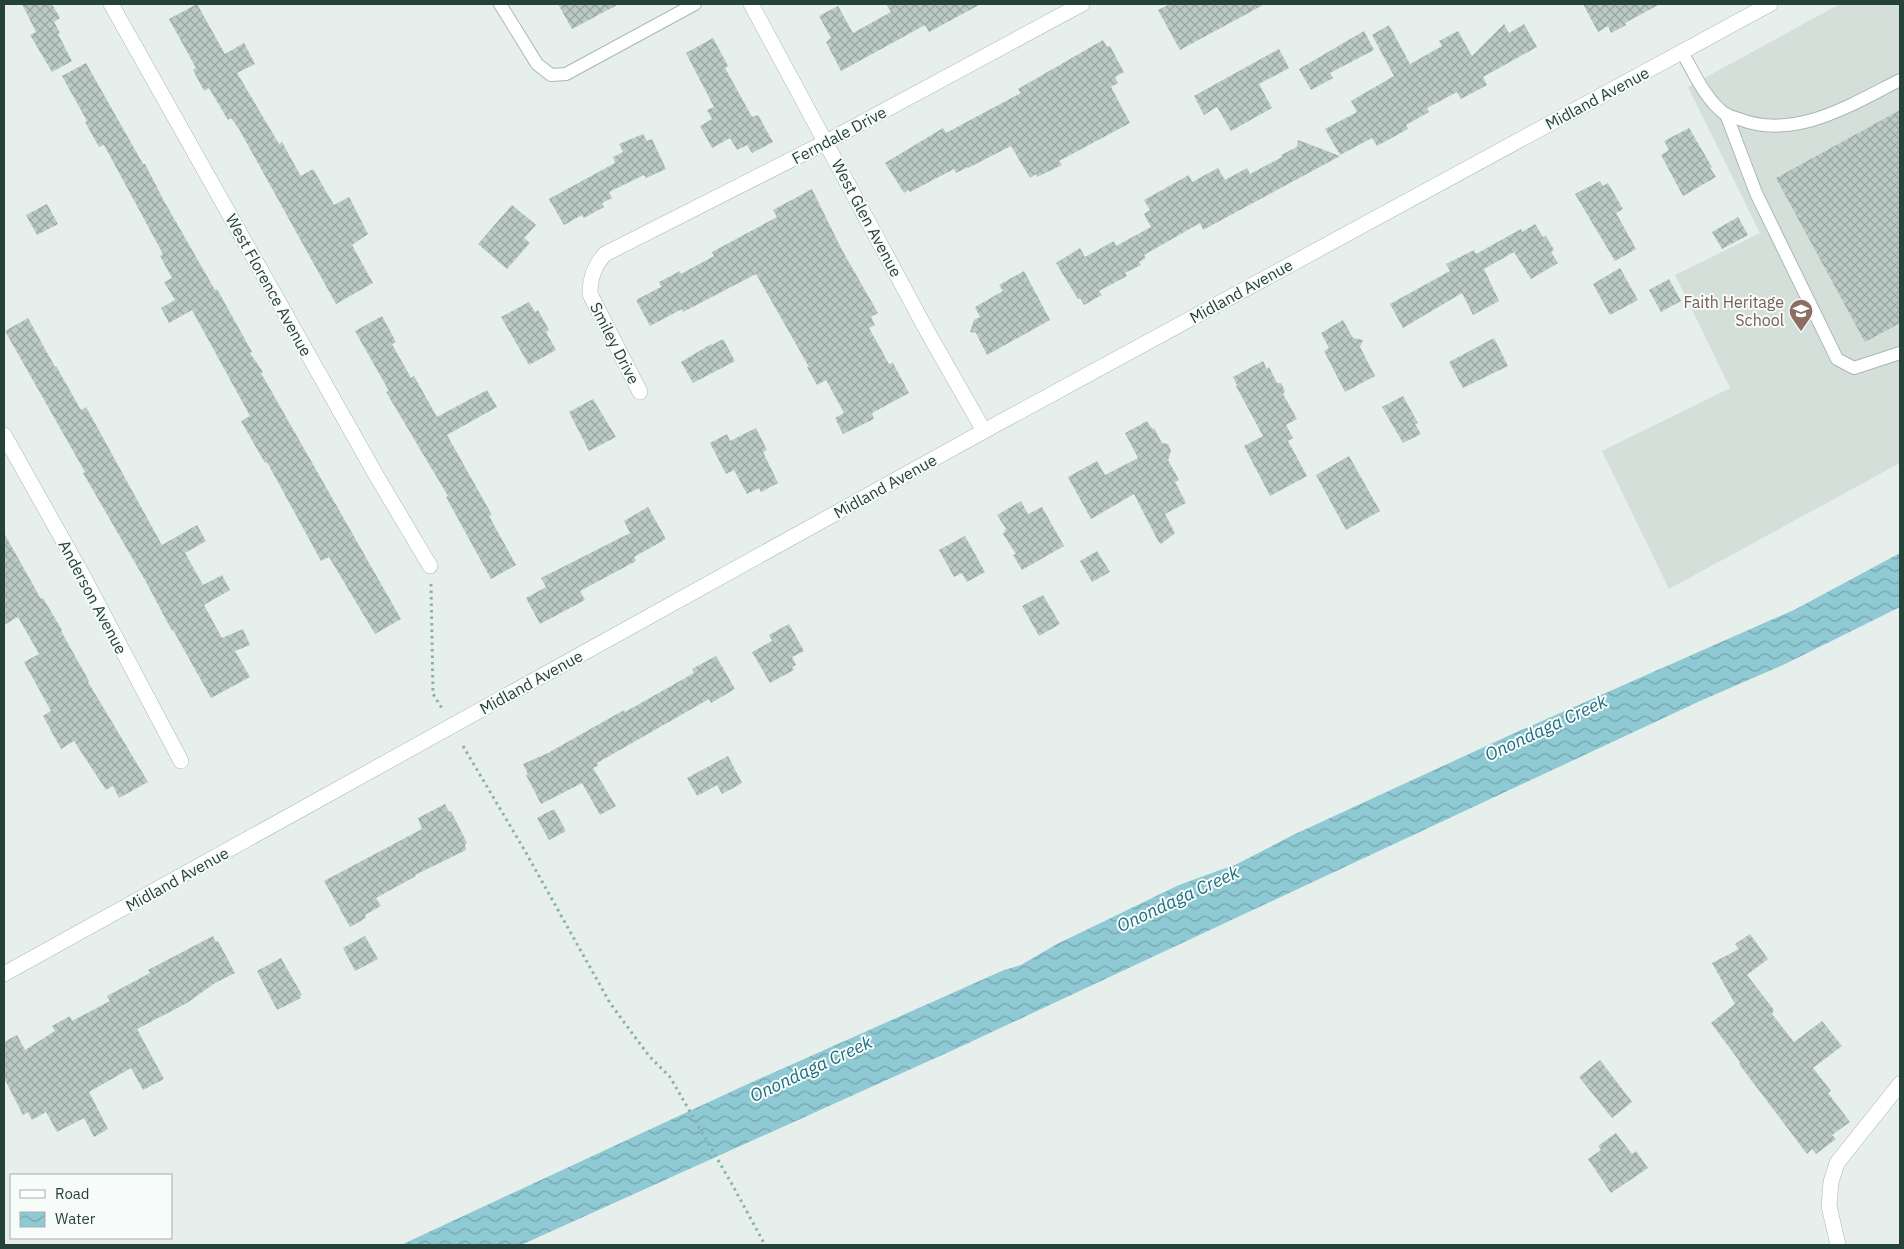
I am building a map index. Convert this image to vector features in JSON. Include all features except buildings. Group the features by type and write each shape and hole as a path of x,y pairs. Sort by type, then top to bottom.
{"street":[{"name":"West Florence Avenue","path":"111,4 366,458 430,566"},
{"name":"West Glen Avenue","path":"751,4 927,331 984,431"},
{"name":"Ferndale Drive","path":"596,264 605,254 826,142 1082,4"},
{"name":"Midland Avenue","path":"4,974 984,431 1770,4"},
{"name":"Smiley Drive","path":"596,264 590,284 590,294 640,392"},
{"name":"Anderson Avenue","path":"4,435 82,574 180,761"},
{"path":"1838,1245 1829,1206 1831,1182 1837,1163 1900,1084"}],"lane":[{"path":"500,4 538,64 551,75 566,74 695,4"},
{"path":"1682,52 1706,93 1726,114 1756,193 1837,359 1854,368 1900,353"},
{"path":"1726,114 1753,125 1779,126 1819,119 1900,80"}],"path":[{"path":"430,566 434,694 443,711"},
{"path":"462,746 525,851 610,1003 649,1056 670,1077 765,1245"}],"shaded area":[{"name":"Faith Heritage School","path":"1840,4 1900,4 1900,463 1669,589 1602,451 1730,388 1675,275 1760,233 1688,87"}],"water":[{"name":"Onondaga Creek","path":"1900,553 1900,607 1783,665 1700,701 962,1046 521,1245 401,1245 739,1088 1004,970 1021,965 1057,944 1179,885 1237,864 1293,835 1508,736 1796,609"}],"place":[{"name":"Faith Heritage School","path":"1801,332"}]}
